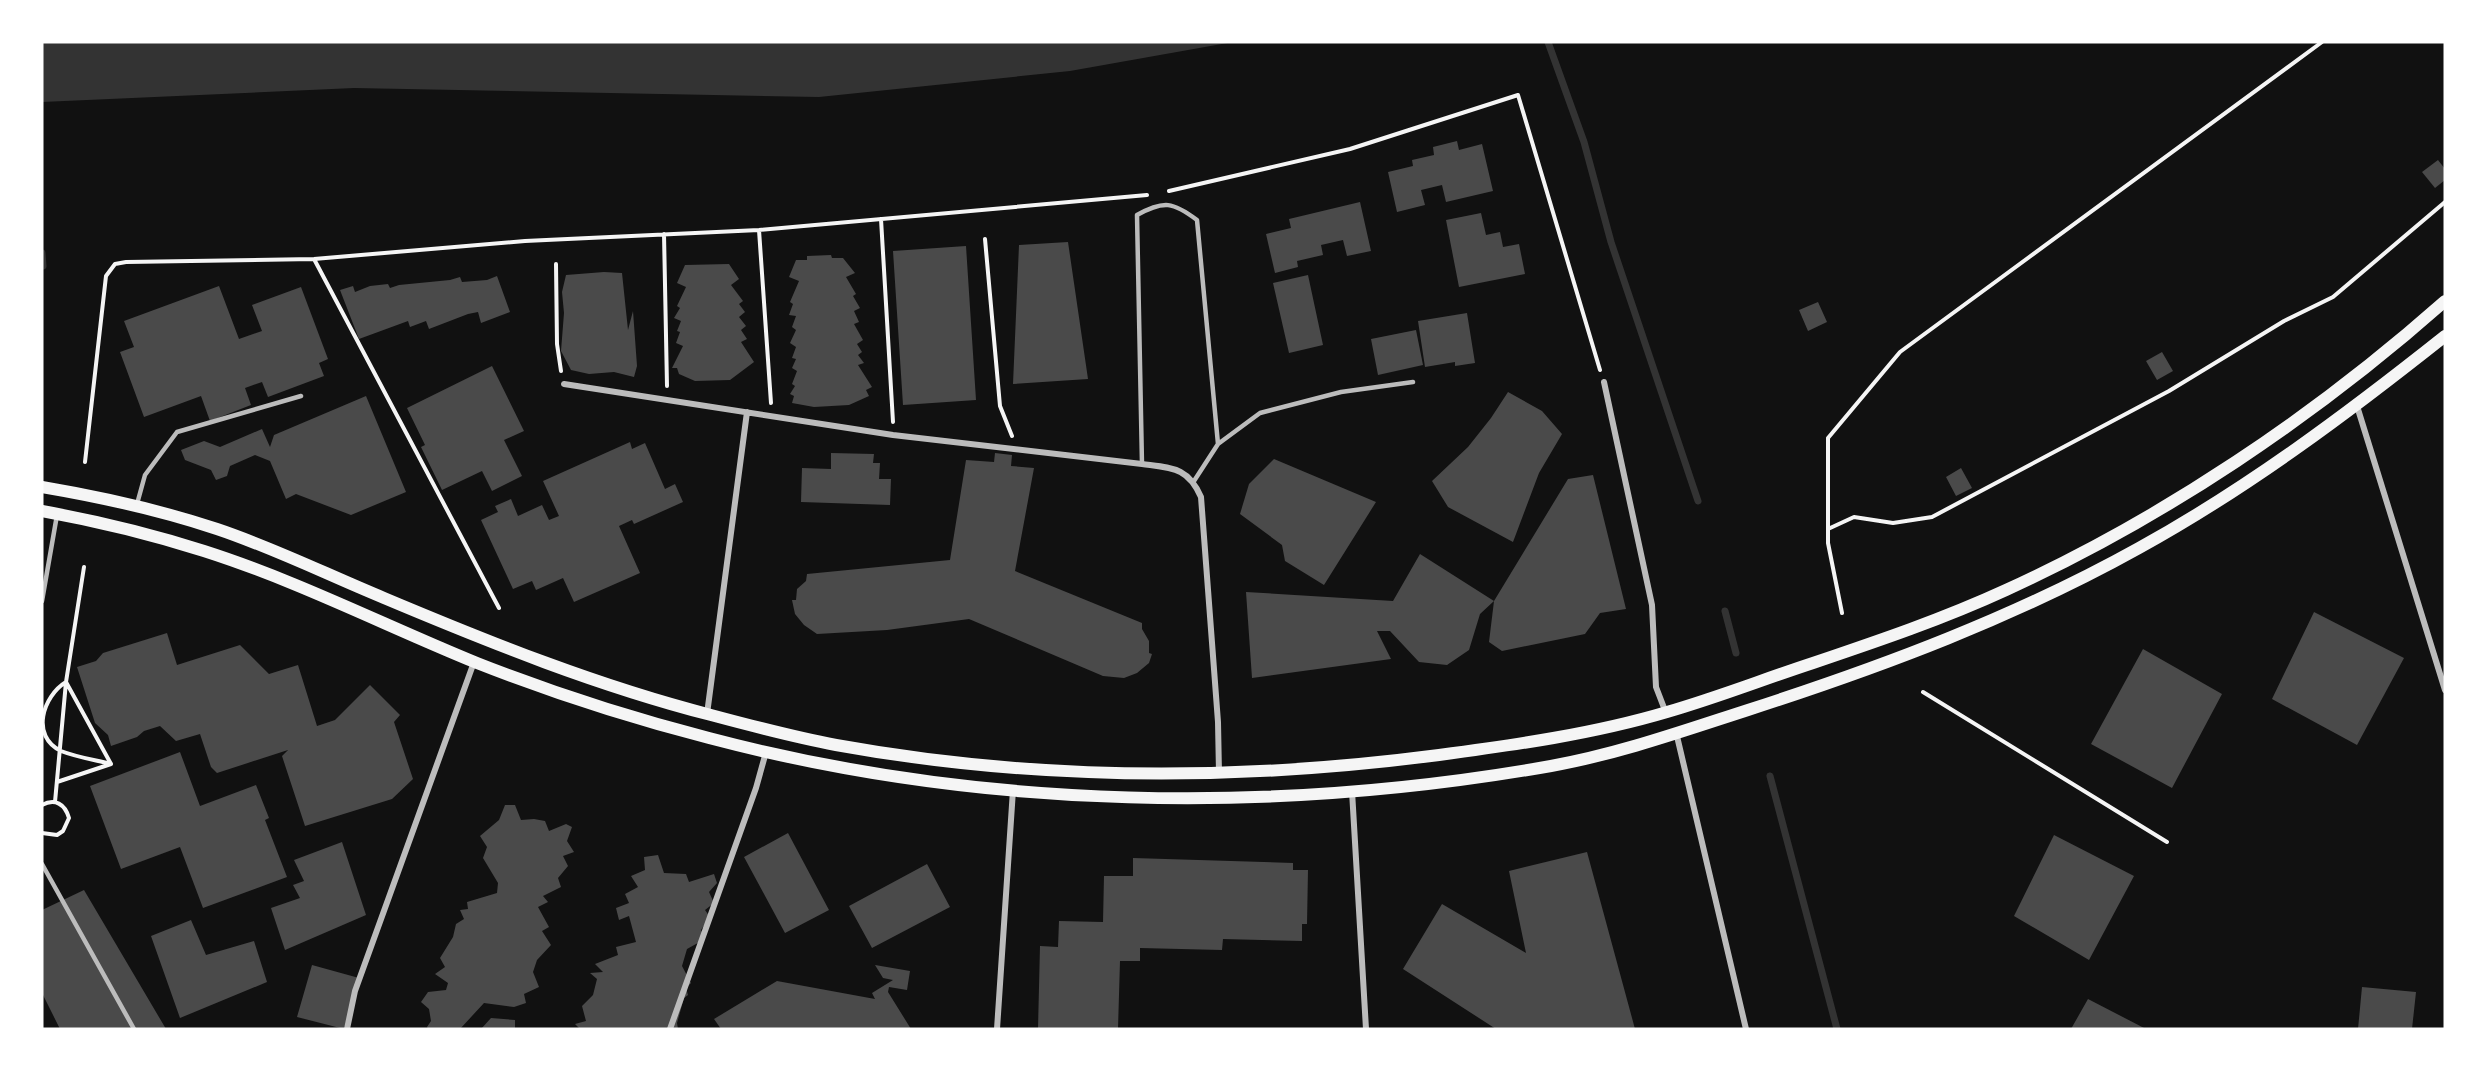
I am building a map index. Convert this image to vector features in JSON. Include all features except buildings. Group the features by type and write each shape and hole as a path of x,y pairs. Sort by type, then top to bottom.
{"main road":[{"path":"42,487 136,506 216,529 268,548 484,640 601,683 707,714 831,744 917,757 1016,767 1219,773 1338,767 1478,750 1666,713 1952,613 2006,590 2141,520 2298,419 2347,383 2445,301"},
{"path":"42,511 134,530 208,552 280,579 474,662 593,705 765,752 933,783 1013,790 1221,798 1352,791 1403,787 1557,765 1621,750 1843,679 1956,637 2088,576 2147,544 2241,486 2357,406 2445,336"}],"street":[{"path":"1604,382 1652,605 1656,687 1666,713"},
{"path":"564,384 893,435 1142,464 1168,468 1188,476 1194,481 1201,497 1218,722 1219,773"},
{"path":"2357,406 2445,690"},
{"path":"707,714 747,412"},
{"path":"347,1029 355,991 474,662"},
{"path":"1676,732 1746,1029"},
{"path":"670,1029 756,789 765,752"},
{"path":"997,1029 1013,790"},
{"path":"1352,791 1366,1029"}],"lane":[{"path":"1142,464 1137,215 1153,206 1178,205 1197,220 1218,444"},
{"path":"1194,481 1218,444 1260,413 1341,392 1413,382"},
{"path":"136,506 145,475 177,432 301,396"},
{"path":"42,601 58,513"},
{"path":"42,559 49,562"},
{"path":"42,864 134,1029"}],"path":[{"path":"1842,613 1828,543 1828,438 1900,352 2322,42"},
{"path":"1168,192 1350,149 1518,95 1604,382"},
{"path":"85,462 106,276 115,264 314,259 525,241 759,230 1157,194"},
{"path":"1828,529 1846,518 1854,517 1893,523 1932,517 1942,512 2169,391 2284,321 2333,297 2445,202"},
{"path":"881,219 893,435"},
{"path":"759,230 772,416"},
{"path":"664,234 668,400"},
{"path":"985,239 1000,406 1018,450"},
{"path":"314,259 499,608"},
{"path":"556,264 557,344 564,384"},
{"path":"55,802 66,682 84,567"},
{"path":"66,682 52,693 44,709 42,718 47,736 60,750 111,764"},
{"path":"66,682 111,764"},
{"path":"1923,692 2167,842"},
{"path":"57,782 111,764"},
{"path":"42,805 55,802 67,810 69,818 68,825 57,835 49,836 42,833"}],"shaded area":[{"path":"42,42 1233,42 1070,71 819,97 354,88 42,102"}],"waterway":[{"path":"1548,42 1584,142 1611,242 1698,501"},
{"path":"42,253 43,266"},
{"path":"1725,611 1736,653"},
{"path":"1770,776 1837,1029"}]}
